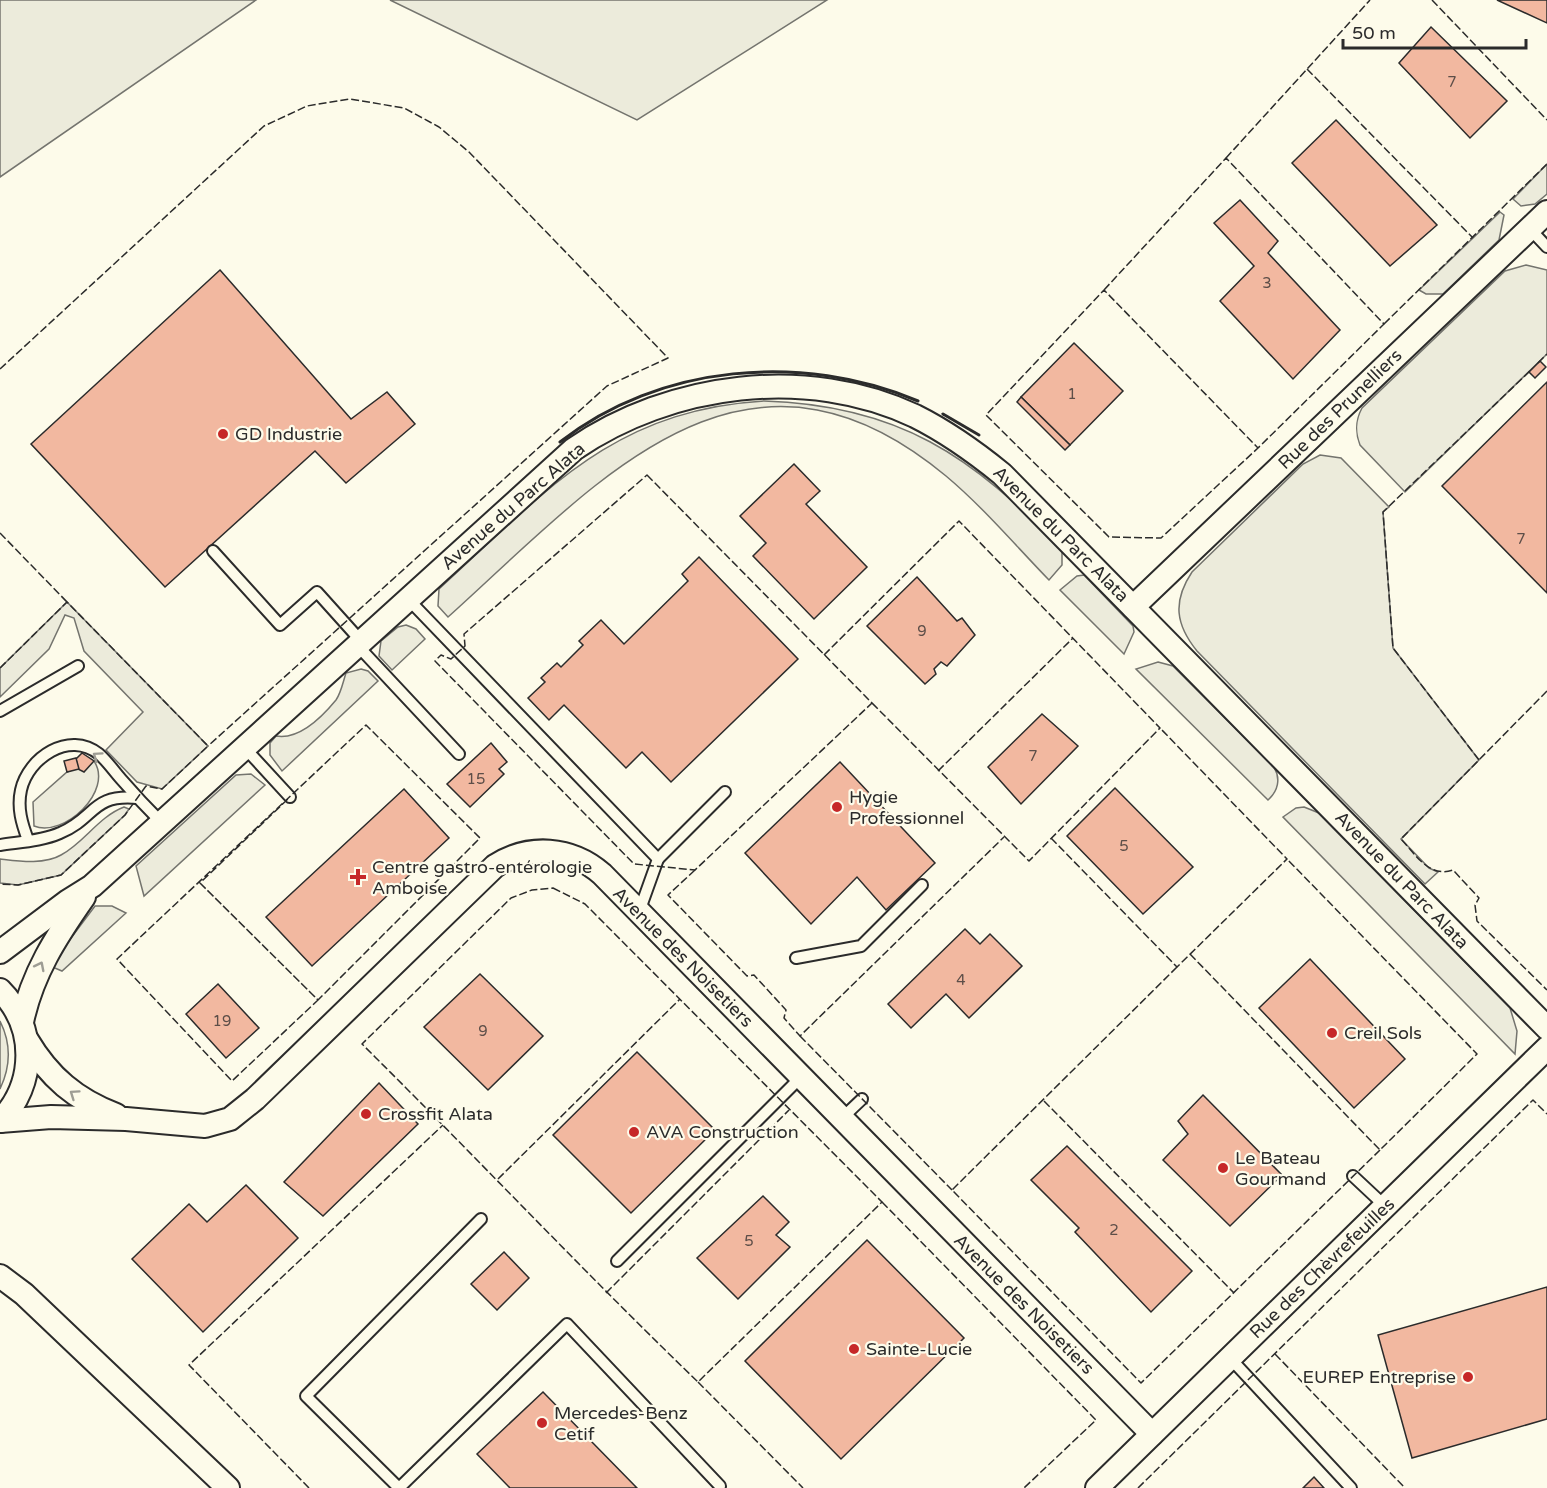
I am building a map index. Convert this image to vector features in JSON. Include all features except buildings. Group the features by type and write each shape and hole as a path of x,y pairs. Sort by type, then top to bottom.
{"street":[{"name":"Rue des Prunelliers","path":"1133,607 1547,212"},
{"name":"Avenue du Parc Alata","path":"0,952 68,901 92,886 574,449 608,428 649,410 691,397 732,390 772,387 814,389 868,400 913,416 942,430 986,461 1016,486 1547,1028"},
{"name":"Avenue des Noisetiers","path":"0,1121 36,1117 126,1119 205,1126 231,1119 281,1074 481,877 507,858 522,854 552,851 579,858 602,874 1152,1434"},
{"name":"Avenue du Parc Alata","path":"0,1121 13,1106 22,1089 27,1069 24,1031 28,994 39,967 92,886"},
{"name":"Avenue des Noisetiers","path":"0,990 44,1068 64,1087 93,1106 126,1119"},
{"name":"Rue des Chèvrefeuilles","path":"1097,1488 1547,1048"},
{"path":"0,1263 24,1294"},
{"path":"0,1276 24,1294 228,1488"}],"lane":[{"path":"1530,229 1547,247"},
{"path":"213,551 280,625 316,592 459,754"},
{"path":"408,599 459,651 483,680 658,859"},
{"path":"0,711 78,666"},
{"path":"28,840 19,807 21,789 28,772 40,757 54,749 67,746 84,748 99,754 162,823"},
{"path":"245,748 290,797"},
{"path":"639,912 658,859 725,792"},
{"path":"0,845 58,835 75,826 110,797 137,798"},
{"path":"796,958 861,946 922,885"},
{"path":"617,1260 801,1077"},
{"path":"842,1119 862,1099"},
{"path":"1353,1176 1385,1206"},
{"path":"481,1219 306,1396 399,1488 567,1324 720,1486"},
{"path":"1230,1358 1351,1488"}],"shaded area":[{"path":"0,0 256,0 0,177"},
{"path":"390,0 827,0 637,120"},
{"path":"1547,164 1547,194 1535,204 1521,206 1513,199"},
{"path":"1500,212 1504,215 1499,240 1443,294 1426,294 1419,290"},
{"path":"1526,265 1547,270 1547,354 1405,492 1360,445 1356,427 1362,408 1505,271"},
{"path":"764,401 812,405 855,413 894,425 930,442 964,463 997,488 1029,517 1062,550 1062,565 1049,580 960,488 946,476 872,428 804,408 739,411 677,433 618,469 560,515 448,617 438,606 439,589 513,520 584,462 622,439 664,421 711,408"},
{"path":"1320,455 1341,458 1389,507 1383,512 1393,648 1479,760 1401,839 1429,868 1438,872 1425,884 1197,651 1181,622 1179,603 1181,593 1192,572 1303,464"},
{"path":"1084,575 1133,626 1134,632 1124,654 1060,590 1077,576"},
{"path":"67,602 208,746 162,789 137,782 106,750 143,712 84,651 74,618 65,615 49,649 0,697 0,668"},
{"path":"406,625 416,629 425,639 392,670 379,656 381,641 398,627"},
{"path":"1158,662 1173,666 1274,767 1277,785 1268,800 1136,669"},
{"path":"361,669 368,671 378,681 282,771 270,755 270,743 276,736 301,731 317,720 338,697 346,673"},
{"path":"94,761 98,773 97,786 92,798 83,809 59,825 46,828 34,826 33,802 67,772"},
{"path":"251,774 265,785 144,896 136,866 236,775"},
{"path":"124,807 129,809 125,815 61,875 18,885 0,883 0,859 31,861 54,858 77,844 106,817"},
{"path":"1304,807 1319,813 1510,1008 1517,1031 1515,1054 1283,817 1296,808"},
{"path":"95,906 112,906 126,913 62,971 50,966"},
{"path":"0,1021 8,1046 8,1063 0,1089"}],"fence":[{"path":"1226,158 1370,0"},
{"path":"1432,0 1547,120"},
{"path":"1307,69 1473,238"},
{"path":"0,369 264,126 307,106 350,99 404,108 439,127 469,152 668,358 607,386 208,746"},
{"path":"1104,290 1226,158 1384,324 1258,448 1161,538 1109,537 986,415 1104,290 1258,448"},
{"path":"1384,324 1547,164"},
{"path":"1538,363 1547,354"},
{"path":"1479,760 1393,648 1383,512 1532,369"},
{"path":"647,475 872,703 695,870 634,864 435,661 441,655 451,659 465,646 464,634 647,475"},
{"path":"824,655 959,521 1160,728 1029,861 872,703"},
{"path":"0,533 67,602"},
{"path":"0,668 67,602 208,746 162,789 146,786 125,815 61,875 18,885 0,884"},
{"path":"938,771 1073,638"},
{"path":"1547,691 1401,839 1430,868 1444,872 1453,870 1479,898 1475,905 1477,921 1547,990"},
{"path":"200,883 318,1000 232,1081 117,959 366,725 480,838 318,1000 200,883 289,798"},
{"path":"1051,838 1177,967 1287,859 1160,728"},
{"path":"695,870 668,895 747,976 754,975 786,1010 784,1018 800,1036 1004,837"},
{"path":"1190,954 1380,1150 1477,1054 1287,859"},
{"path":"553,888 585,904 882,1202 698,1382 362,1044 511,898 532,890 553,888"},
{"path":"1177,967 952,1190 1141,1383 1380,1150"},
{"path":"498,1179 680,999"},
{"path":"800,1036 952,1190"},
{"path":"1138,1488 1533,1100 1547,1114"},
{"path":"1044,1101 1234,1293"},
{"path":"606,1293 789,1110"},
{"path":"309,1488 189,1365 443,1125"},
{"path":"882,1202 1096,1420 1024,1488"},
{"path":"1275,1354 1405,1488"},
{"path":"698,1382 803,1488"}],"wall":[{"path":"560,442 599,416 642,396 686,382 733,374 780,372 827,376 874,385 918,401"},
{"path":"943,414 979,435"}],"place":[{"name":"GD Industrie","path":"223,434"},
{"name":"Hygie Professionnel","path":"837,807"},
{"name":"Centre gastro-entérologie Amboise","path":"358,877"},
{"name":"Creil Sols","path":"1332,1033"},
{"name":"Crossfit Alata","path":"366,1114"},
{"name":"AVA Construction","path":"634,1132"},
{"name":"Le Bateau Gourmand","path":"1223,1168"},
{"name":"Sainte-Lucie","path":"854,1349"},
{"name":"EUREP Entreprise","path":"1468,1377"},
{"name":"Mercedes-Benz Cetif","path":"542,1423"}]}
